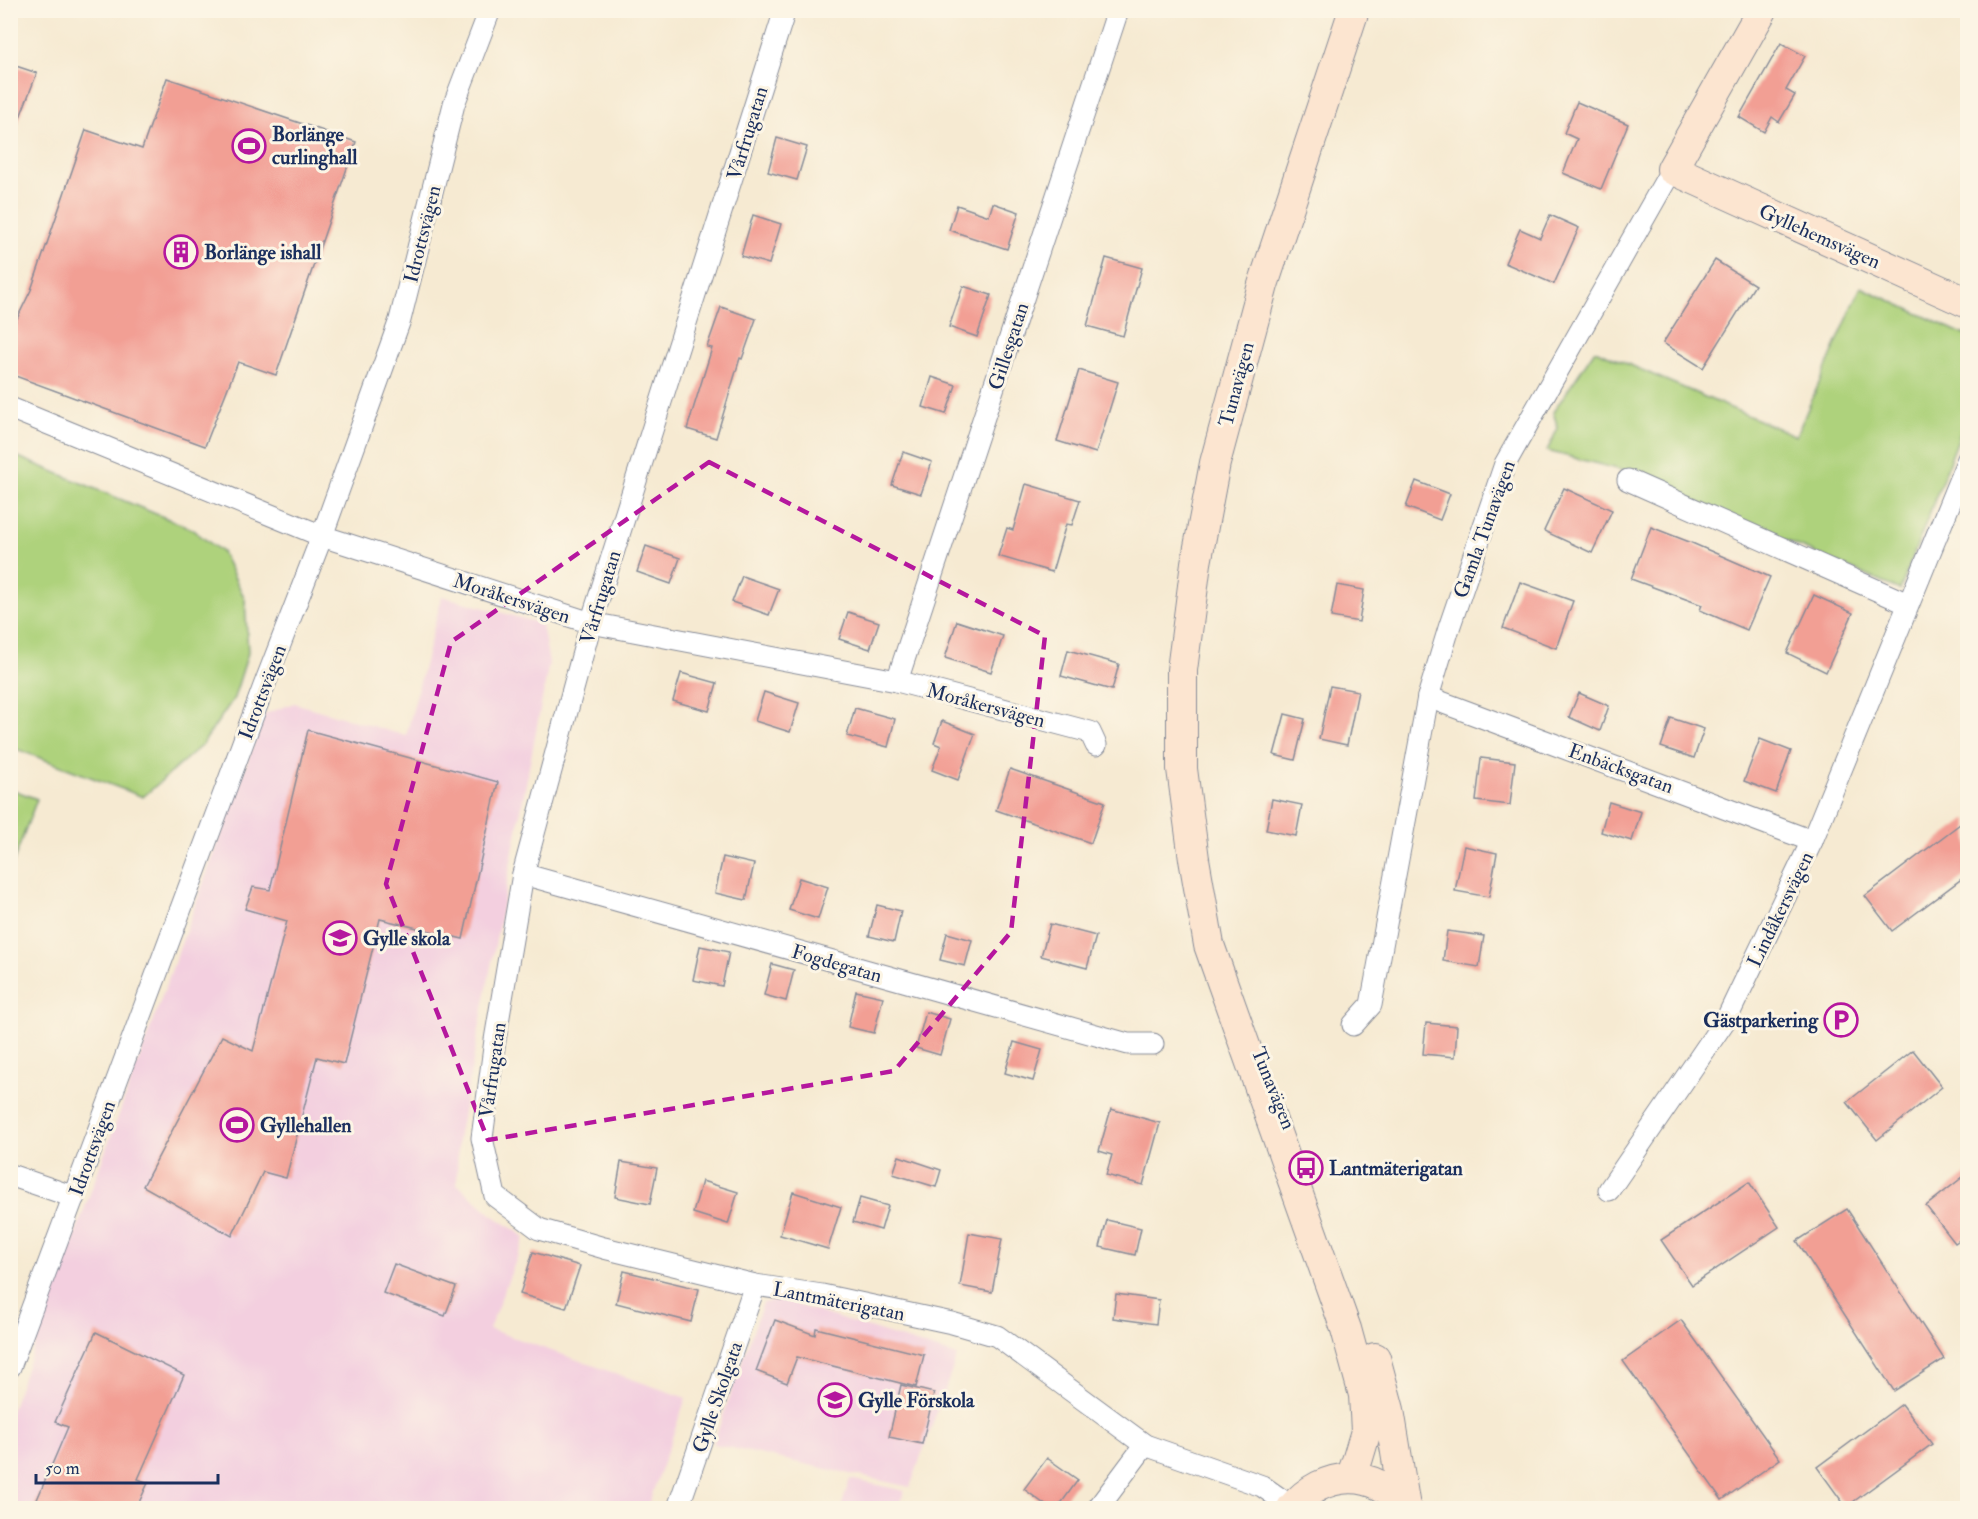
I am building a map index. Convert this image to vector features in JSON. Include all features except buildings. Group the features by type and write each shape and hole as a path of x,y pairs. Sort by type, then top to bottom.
{"street":[{"name":"Idrottsvägen","path":"10,1367 322,536 400,320 454,104 490,10"},
{"name":"Vårfrugatan","path":"495,1196 482,1138 495,1040 523,874 591,623 785,10"},
{"name":"Gillesgatan","path":"897,681 1118,10"},
{"name":"Tunavägen","path":"1351,1478 1366,1431 1364,1395 1359,1369 1209,945 1182,769 1182,670 1196,563 1215,463 1263,285 1354,10"},
{"name":"Gamla Tunavägen","path":"1353,1024 1371,1005 1428,697 1504,464 1762,10"},
{"name":"Gyllehemsvägen","path":"1672,169 1968,303"},
{"name":"Moråkersvägen","path":"10,408 322,536 591,623 897,681 1090,732 1096,746"},
{"name":"Lindåkersvägen","path":"1609,1190 1728,1016 1812,841 1968,459"},
{"path":"1628,480 1908,604"},
{"name":"Enbäcksgatan","path":"1428,697 1812,841"},
{"name":"Tunavägen","path":"1182,769 1217,940 1355,1295 1380,1372 1406,1508"},
{"name":"Fogdegatan","path":"523,874 1128,1044 1153,1044"},
{"path":"10,1176 74,1197"},
{"name":"Lantmäterigatan","path":"495,1196 538,1229 604,1248 755,1285 822,1295 951,1323 997,1336 1145,1445 1262,1486 1292,1508"},
{"name":"Gylle Skolgata","path":"678,1509 755,1285"},
{"path":"1098,1509 1145,1445"},
{"path":"1292,1508 1308,1491 1328,1481 1351,1478 1373,1482 1391,1492 1406,1508"}],"highlighted area":[{"path":"709,462 1045,636 1011,932 894,1071 488,1140 386,884 451,642"}],"shaded area":[{"name":"Gylle skola","path":"442,596 542,624 549,663 458,1139 457,1184 491,1214 525,1237 489,1329 686,1398 647,1508 11,1508 10,1413 265,714 294,703 406,736"},
{"name":"Gylle Förskola","path":"781,1300 957,1356 910,1487 713,1444 763,1303"},
{"path":"850,1479 905,1491 897,1508 841,1508"}],"green space":[{"path":"1861,287 1967,336 1967,416 1900,590 1625,471 1547,451 1558,428 1553,412 1595,350 1796,436"},
{"path":"11,454 190,528 222,552 245,599 248,653 234,698 202,745 143,797 11,747"},
{"path":"11,789 37,799 11,868"}],"place":[{"name":"Borlänge curlinghall","path":"249,146"},
{"name":"Borlänge ishall","path":"181,252"},
{"name":"Gylle skola","path":"340,938"},
{"name":"Gästparkering","path":"1841,1020"},
{"name":"Gyllehallen","path":"237,1125"},
{"name":"Lantmäterigatan","path":"1306,1168"},
{"name":"Gylle Förskola","path":"835,1400"}]}
